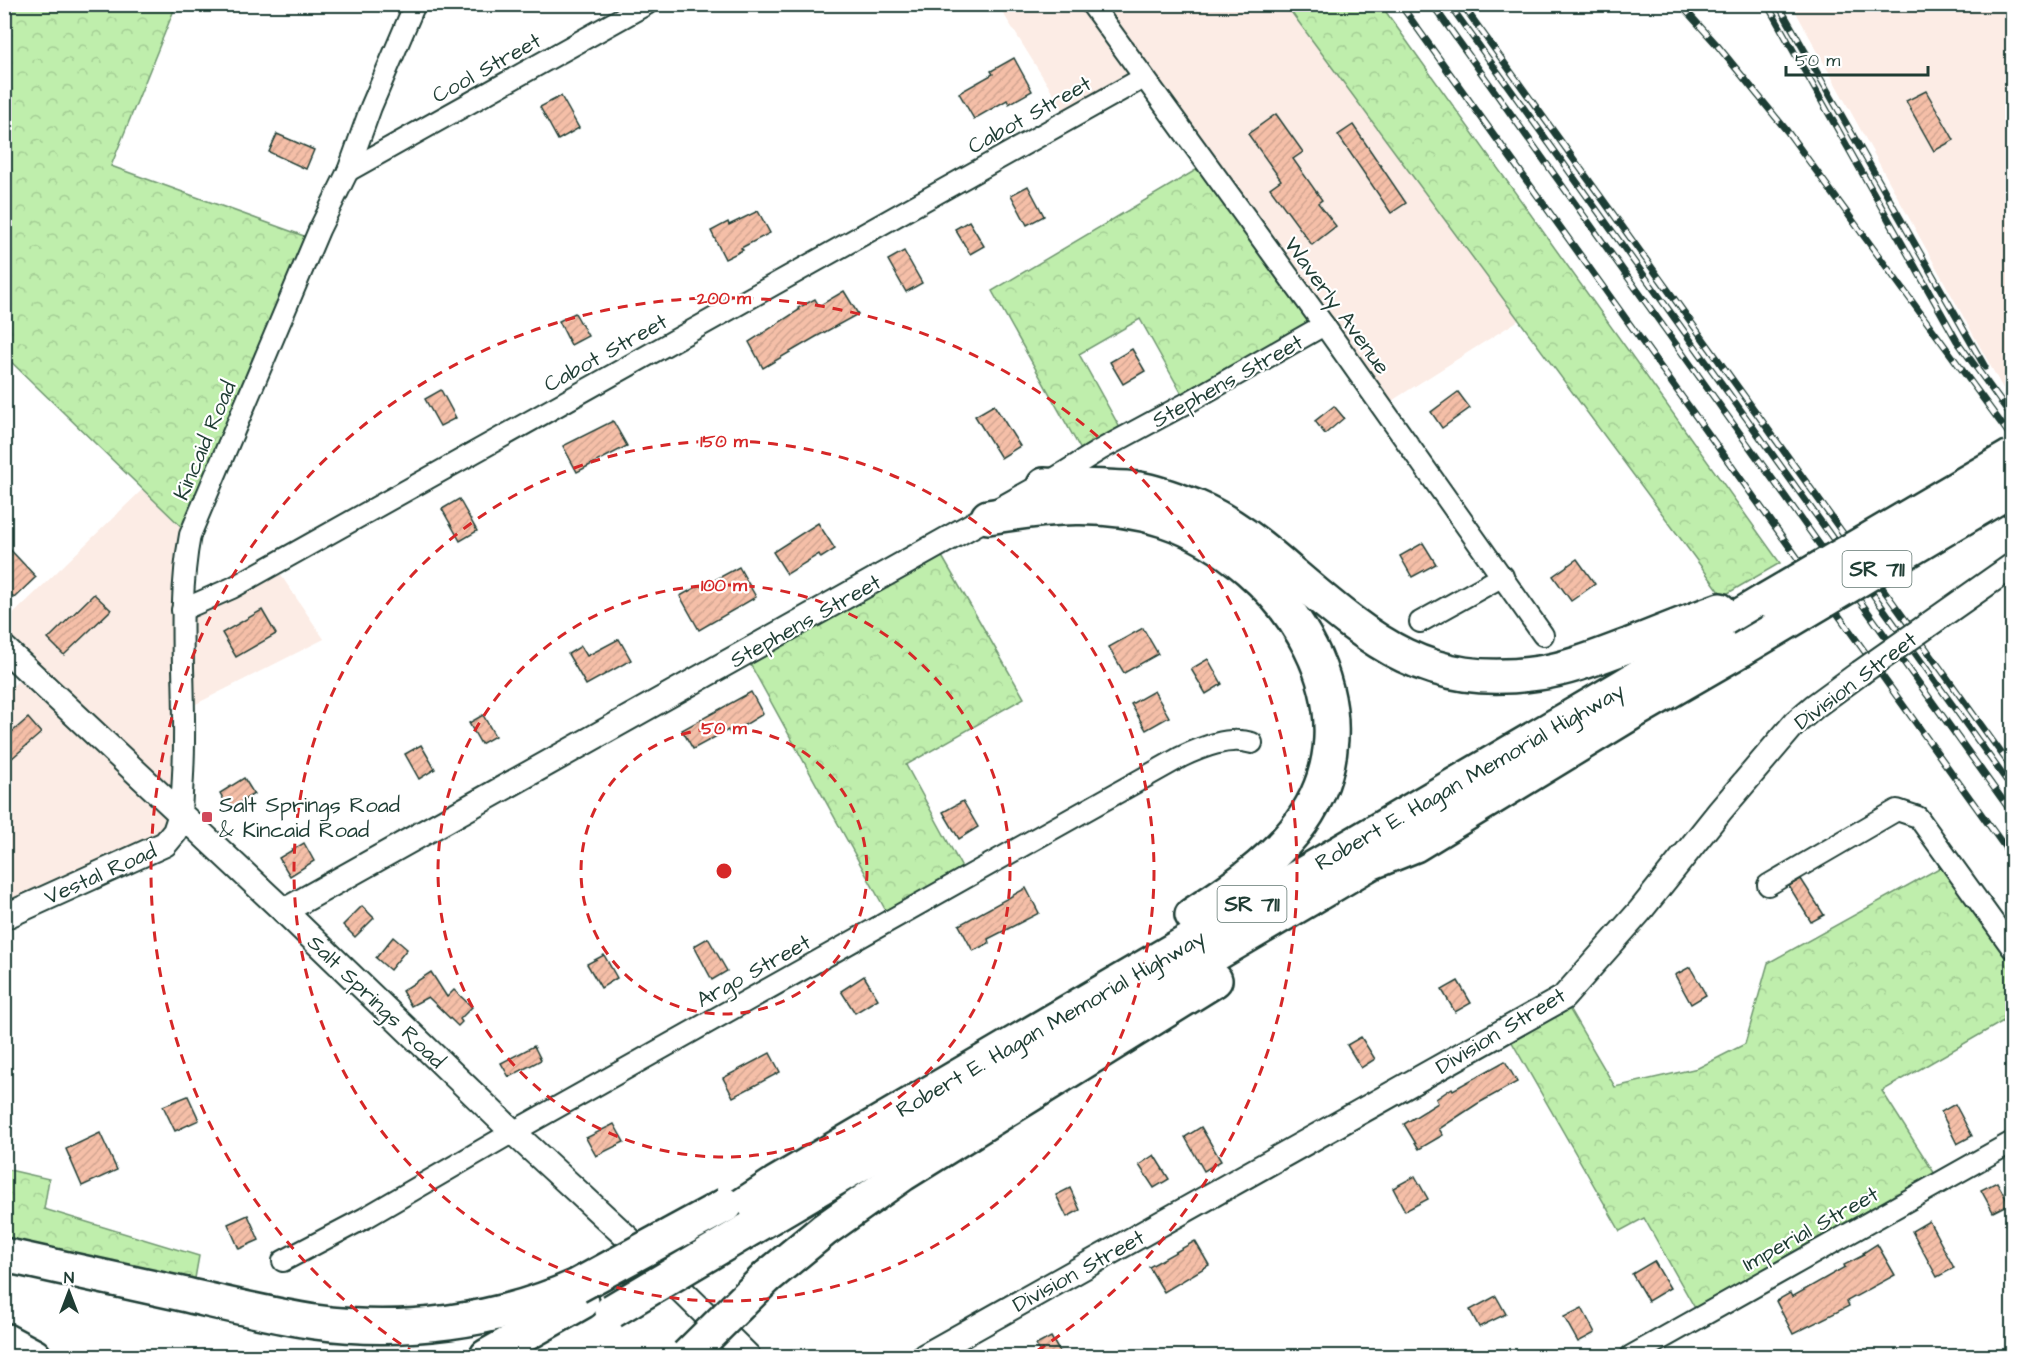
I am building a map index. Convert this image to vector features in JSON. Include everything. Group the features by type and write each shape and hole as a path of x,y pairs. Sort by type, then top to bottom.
{"highway":[{"name":"SR 711","path":"1729,628 1738,603 1766,600 2013,456"},
{"path":"1044,485 1140,489 1196,507 1240,532 1351,624 1375,640 1414,661 1464,675 1520,675 1577,666 1729,628"},
{"name":"Robert E. Hagan Memorial Highway","path":"737,1215 776,1184 1120,981 1729,628 2013,489"},
{"path":"988,517 1040,508 1104,508 1161,519 1199,535 1217,544 1264,582 1299,626 1323,676 1329,707 1329,757 1321,785 1294,832 1261,867 1223,895 1143,947 1120,981"},
{"name":"Robert E. Hagan Memorial Highway","path":"1415,845 1633,712 1729,628"},
{"path":"487,1356 1370,863 1415,845"},
{"path":"687,1356 767,1277 824,1230 903,1174 1380,877 1415,845"},
{"path":"532,1356 593,1298 737,1215"},
{"path":"4,1255 316,1322 385,1326 469,1319 526,1306 593,1298"},
{"path":"4,1340 34,1356"}],"street":[{"name":"Kincaid Road","path":"181,814 184,741 182,610 184,565 190,535 319,230 348,171 371,108 415,4"},
{"name":"Cool Street","path":"348,171 647,4"},
{"name":"Waverly Avenue","path":"1091,4 1503,576 1543,635"},
{"name":"Cabot Street","path":"182,610 240,584 1143,78"},
{"name":"Stephens Street","path":"284,911 988,517 1100,450 1323,325"},
{"name":"Division Street","path":"924,1356 1563,998 1640,911 1720,811 1795,723 1860,673 2013,566"},
{"path":"1420,622 1503,576"},
{"name":"Salt Springs Road","path":"4,648 284,911 513,1132 632,1242 748,1356"},
{"name":"Argo Street","path":"284,1261 365,1218 513,1132 1181,757 1212,745 1241,740 1252,744"},
{"path":"1768,885 1897,810 1918,817 2013,948"},
{"name":"Vestal Road","path":"4,917 165,844 175,832 181,814"},
{"name":"Imperial Street","path":"1631,1356 2013,1142"}],"shaded area":[{"path":"998,5 1286,5 1519,320 1382,407 1143,78 1069,119"},
{"path":"1792,5 2012,5 2012,405"},
{"path":"143,489 190,535 182,610 274,565 324,639 184,710 175,832 5,917 5,694 28,671 5,648 5,622"}],"green space":[{"path":"4,5 176,5 111,166 315,240 190,535 5,356"},
{"path":"1286,5 1381,5 1780,563 1723,596"},
{"path":"1206,164 1324,325 1187,403 1140,319 1079,354 1125,437 1086,459 992,291"},
{"path":"936,546 1024,698 906,765 967,877 891,920 744,653"},
{"path":"1950,862 2012,948 2012,1016 1882,1091 1940,1182 1700,1317 1644,1218 1620,1231 1505,1030 1563,998 1615,1087 1698,1068 1745,1044 1768,963"},
{"path":"5,1169 49,1179 44,1209 199,1256 194,1284 5,1237"}],"building":[{"path":"1014,58 1032,91 1009,104 1007,100 974,119 959,93 993,74 991,71"},
{"path":"1926,91 1954,140 1934,151 1906,101"},
{"path":"561,96 579,128 558,140 540,107"},
{"path":"1276,114 1303,152 1293,159 1322,200 1318,203 1336,226 1312,245 1270,188 1281,180 1248,134"},
{"path":"1353,125 1406,203 1391,213 1338,135"},
{"path":"277,134 314,150 306,169 269,152"},
{"path":"1028,186 1044,216 1027,225 1011,195"},
{"path":"758,211 770,233 725,259 711,231"},
{"path":"969,221 984,246 970,254 955,229"},
{"path":"904,251 922,283 906,292 888,260"},
{"path":"844,291 858,314 763,368 749,342 799,310 798,308 815,299 819,306"},
{"path":"575,313 588,336 571,345 559,321"},
{"path":"1132,349 1145,371 1123,384 1110,362"},
{"path":"441,390 456,418 440,426 425,399"},
{"path":"1458,392 1470,408 1442,428 1431,412"},
{"path":"994,405 1020,446 1001,458 975,416"},
{"path":"1334,406 1344,418 1325,434 1315,421"},
{"path":"613,421 627,446 577,472 563,446"},
{"path":"459,499 477,531 460,541 442,509"},
{"path":"818,523 835,549 821,558 819,554 787,574 773,552"},
{"path":"4,543 36,577 14,598 4,587"},
{"path":"1423,543 1436,564 1412,577 1400,556"},
{"path":"1577,559 1595,584 1571,601 1553,576"},
{"path":"739,567 756,597 699,630 680,596"},
{"path":"94,594 111,610 64,655 48,639"},
{"path":"262,610 276,634 236,657 222,633"},
{"path":"1143,628 1158,654 1124,673 1109,647"},
{"path":"619,639 631,660 586,685 568,654 581,646 587,656"},
{"path":"1208,659 1222,684 1206,694 1191,669"},
{"path":"1154,691 1169,717 1146,730 1131,704"},
{"path":"751,692 763,714 730,734 728,730 693,749 682,730"},
{"path":"483,715 495,736 481,744 469,723"},
{"path":"28,718 41,733 11,759 4,751 4,739"},
{"path":"421,745 435,769 419,779 405,754"},
{"path":"244,778 254,794 229,809 220,793"},
{"path":"963,801 978,827 959,839 943,812"},
{"path":"304,843 314,861 290,876 279,858"},
{"path":"1801,879 1824,915 1811,922 1789,886"},
{"path":"1026,888 1039,913 988,939 989,943 973,951 959,925"},
{"path":"362,906 374,918 355,937 343,925"},
{"path":"393,937 407,949 390,970 376,958"},
{"path":"708,938 727,971 712,980 694,946"},
{"path":"604,955 617,978 601,988 587,964"},
{"path":"1690,967 1706,995 1691,1004 1675,975"},
{"path":"431,972 447,997 454,990 472,1007 460,1019 462,1022 458,1026 428,997 411,1006 402,991"},
{"path":"864,976 878,999 855,1013 841,991"},
{"path":"1458,981 1471,1003 1455,1012 1442,990"},
{"path":"1361,1037 1375,1059 1361,1068 1347,1045"},
{"path":"534,1046 541,1060 509,1077 501,1063"},
{"path":"770,1053 780,1072 733,1097 723,1078"},
{"path":"1505,1061 1517,1082 1477,1104 1439,1129 1443,1135 1419,1149 1404,1124 1438,1103 1436,1099 1452,1088 1453,1090"},
{"path":"188,1096 199,1120 175,1131 163,1106"},
{"path":"1955,1104 1972,1136 1957,1144 1941,1112"},
{"path":"614,1124 624,1142 596,1156 586,1138"},
{"path":"1201,1127 1221,1161 1204,1171 1185,1137"},
{"path":"100,1133 117,1170 82,1186 66,1149"},
{"path":"1154,1155 1169,1179 1154,1188 1139,1165"},
{"path":"1415,1176 1428,1199 1405,1211 1393,1188"},
{"path":"1997,1182 2009,1204 1993,1212 1981,1190"},
{"path":"1070,1188 1080,1210 1067,1217 1056,1195"},
{"path":"248,1215 259,1240 239,1249 228,1224"},
{"path":"1929,1221 1954,1268 1937,1277 1912,1231"},
{"path":"1195,1241 1209,1265 1164,1292 1149,1267"},
{"path":"1877,1244 1895,1275 1847,1301 1849,1306 1793,1334 1776,1301 1790,1293 1792,1297 1845,1267 1844,1265 1864,1255 1863,1253"},
{"path":"1654,1261 1670,1288 1648,1301 1632,1274"},
{"path":"1496,1296 1506,1314 1479,1327 1470,1310"},
{"path":"1582,1308 1595,1333 1578,1342 1564,1317"},
{"path":"1051,1337 1062,1356 1042,1356 1036,1345"}],"railway":[{"path":"1400,4 2012,857"},
{"path":"1432,4 2012,813"},
{"path":"1449,4 2012,788"},
{"path":"1462,4 2012,768"},
{"path":"1680,4 1717,45 1787,131 2012,438"},
{"path":"1767,4 1957,341 2012,417"},
{"path":"1778,4 1985,367"}],"place":[{"name":"Salt Springs Road & Kincaid Road","path":"207,817"}]}
